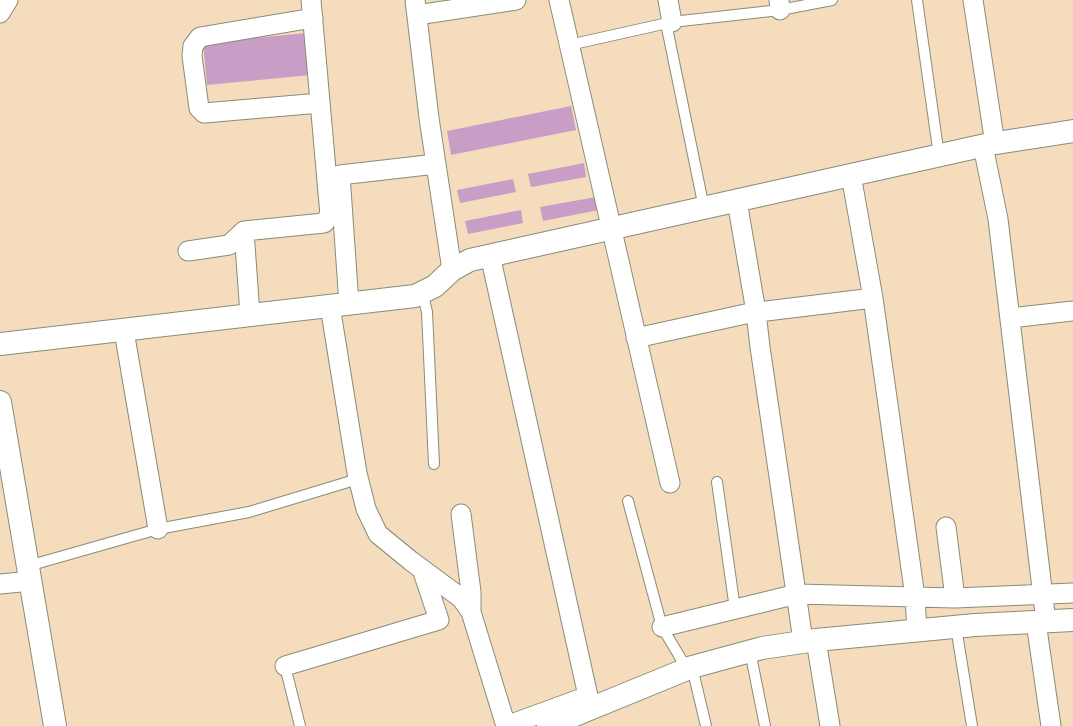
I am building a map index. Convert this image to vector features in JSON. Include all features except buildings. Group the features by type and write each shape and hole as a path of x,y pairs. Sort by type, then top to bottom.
{"street":[{"path":"0,13 8,0"},
{"path":"452,270 436,164 416,8 516,0"},
{"path":"559,0 670,483"},
{"path":"668,0 669,23"},
{"path":"973,0 1043,609 1051,726"},
{"path":"188,251 229,245 244,231 324,223 330,215 312,9 200,37 193,46 192,56 199,108 204,113 320,103"},
{"path":"0,344 415,296 435,286 452,270 470,260 989,145 1073,131"},
{"path":"436,164 340,175 340,305 358,479 366,509 378,534 422,570 461,598 471,612 506,726 588,696 490,256"},
{"path":"851,175 873,298 916,613"},
{"path":"737,201 756,312 800,618 809,640 830,726"},
{"path":"244,231 250,315"},
{"path":"636,338 756,312 873,298"},
{"path":"1010,318 1073,311"},
{"path":"124,330 158,529"},
{"path":"0,402 56,726"},
{"path":"462,514 472,592 471,612"},
{"path":"946,527 955,598"},
{"path":"285,666 440,620 422,570"},
{"path":"0,584 29,574"},
{"path":"662,627 797,594 916,613 956,627 1043,609 1073,593"},
{"path":"548,726 684,661 809,640 916,613 955,598 1043,609 1073,620"}],"lane":[{"path":"569,45 669,23 779,5 832,0"},
{"path":"916,0 939,156"},
{"path":"669,23 704,208"},
{"path":"422,292 426,312 434,464"},
{"path":"29,574 158,529 249,512 358,479"},
{"path":"717,482 735,609"},
{"path":"628,501 662,627 684,661 706,726"},
{"path":"956,627 972,726"},
{"path":"750,651 765,726"},
{"path":"285,666 300,726"}]}
